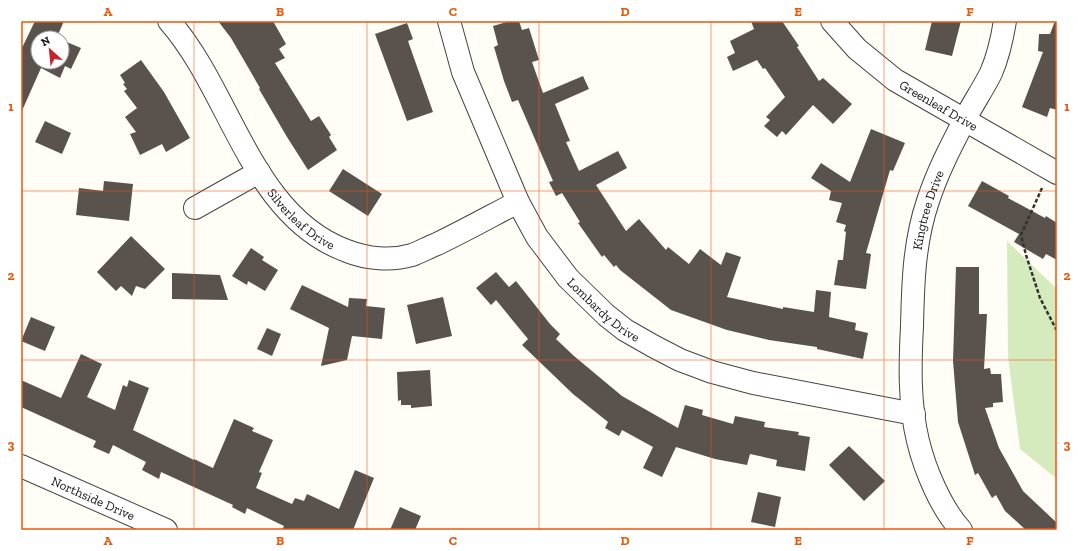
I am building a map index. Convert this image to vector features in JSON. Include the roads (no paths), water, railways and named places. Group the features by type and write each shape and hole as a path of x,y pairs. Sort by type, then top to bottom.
{"street":[{"name":"Silverleaf Drive","path":"169,21 197,59 259,172 280,202 300,222 336,247 358,256 384,259 412,255 450,238 518,202"},
{"name":"Lombardy Drive","path":"449,21 463,72 518,202 537,237 573,282 606,315 625,330 653,346 680,360 712,372 753,383 914,414"},
{"name":"Greenleaf Drive","path":"832,21 857,49 894,80 1054,171"},
{"name":"Kingtree Drive","path":"961,530 941,499 927,468 918,441 914,414 911,359 914,270 919,232 928,200 964,121 991,72 1002,42 1005,21"},
{"path":"195,208 259,172"},
{"name":"Northside Drive","path":"21,466 166,530"}]}
